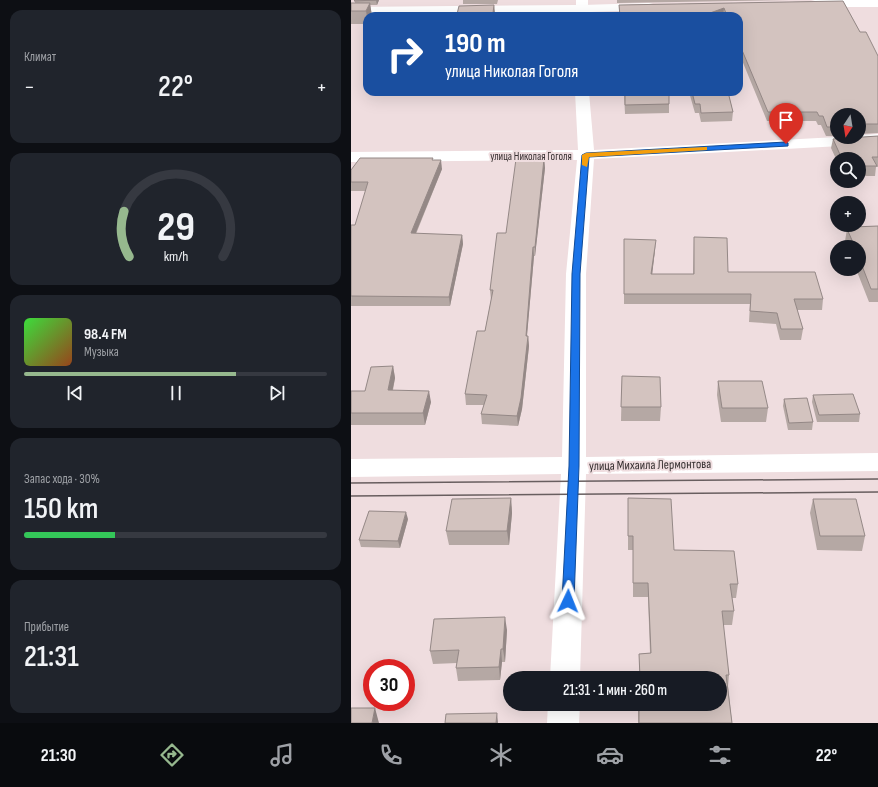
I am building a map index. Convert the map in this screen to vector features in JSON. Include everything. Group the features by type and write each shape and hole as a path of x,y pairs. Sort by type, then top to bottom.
{"street":[{"path":"800,4 878,3"},
{"path":"351,11 660,7"},
{"path":"565,671 574,466 576,274 586,155 582,96"},
{"name":"улица Николая Гоголя","path":"351,157 586,155 878,139"},
{"name":"улица Михаила Лермонтова","path":"351,468 878,462"},
{"path":"563,723 564,711"}],"building":[{"path":"355,0 376,0 354,1"},
{"path":"843,1 860,32 866,32 878,56 878,124 866,124 866,108 830,108 830,127 827,127 823,116 819,116 817,112 768,112 743,53 743,12 726,12 724,8 713,12 620,12 619,5"},
{"path":"351,3 370,3 366,11 351,11"},
{"path":"494,5 493,12 458,12 459,6"},
{"path":"625,96 669,96 669,104 625,105"},
{"path":"693,96 729,96 733,112 701,113 700,104 695,104"},
{"path":"878,136 878,157 872,157 877,166 866,166 866,152 839,152 835,144 866,144 866,137"},
{"path":"360,158 433,158 432,160 441,160 411,233 462,235 449,297 351,296 351,225 355,225 368,182 351,182 351,170"},
{"path":"516,159 544,159 535,247 533,247 526,336 528,336 521,398 517,416 481,414 487,395 465,394 477,331 485,331 493,290 490,290 497,233 506,233"},
{"path":"866,226 878,226 878,289 871,289 866,276 866,240 852,240 848,232 866,232"},
{"path":"694,237 727,238 728,272 815,272 823,299 794,299 803,329 781,329 777,313 750,311 751,294 624,294 624,239 656,240 651,274 694,274"},
{"path":"393,366 388,390 429,391 423,413 351,413 351,391 365,391 371,367"},
{"path":"622,376 660,377 661,407 621,407"},
{"path":"718,381 762,381 768,408 722,408"},
{"path":"853,394 860,414 819,415 813,395"},
{"path":"807,398 813,422 789,423 784,399"},
{"path":"511,498 507,531 446,531 452,499"},
{"path":"628,498 671,499 674,550 734,551 738,584 730,584 734,611 722,611 729,675 727,675 727,671 640,671 639,654 651,653 648,583 633,583 633,536 628,536"},
{"path":"813,499 856,499 865,536 820,536"},
{"path":"369,511 406,512 398,541 359,540"},
{"path":"505,617 503,649 501,649 499,667 456,668 459,650 430,651 434,619"},
{"path":"727,683 732,723 639,723 639,711 727,711"},
{"path":"351,708 363,708 363,711 374,711 372,723 351,723"},
{"path":"497,713 496,723 445,723 446,714"}],"tram line":[{"path":"351,483 878,479"},
{"path":"351,496 878,492"}],"slow traffic":[{"path":"585,165 586,155 705,149"}],"route":[{"path":"568,601 574,466 576,274 586,155 786,144"}]}
